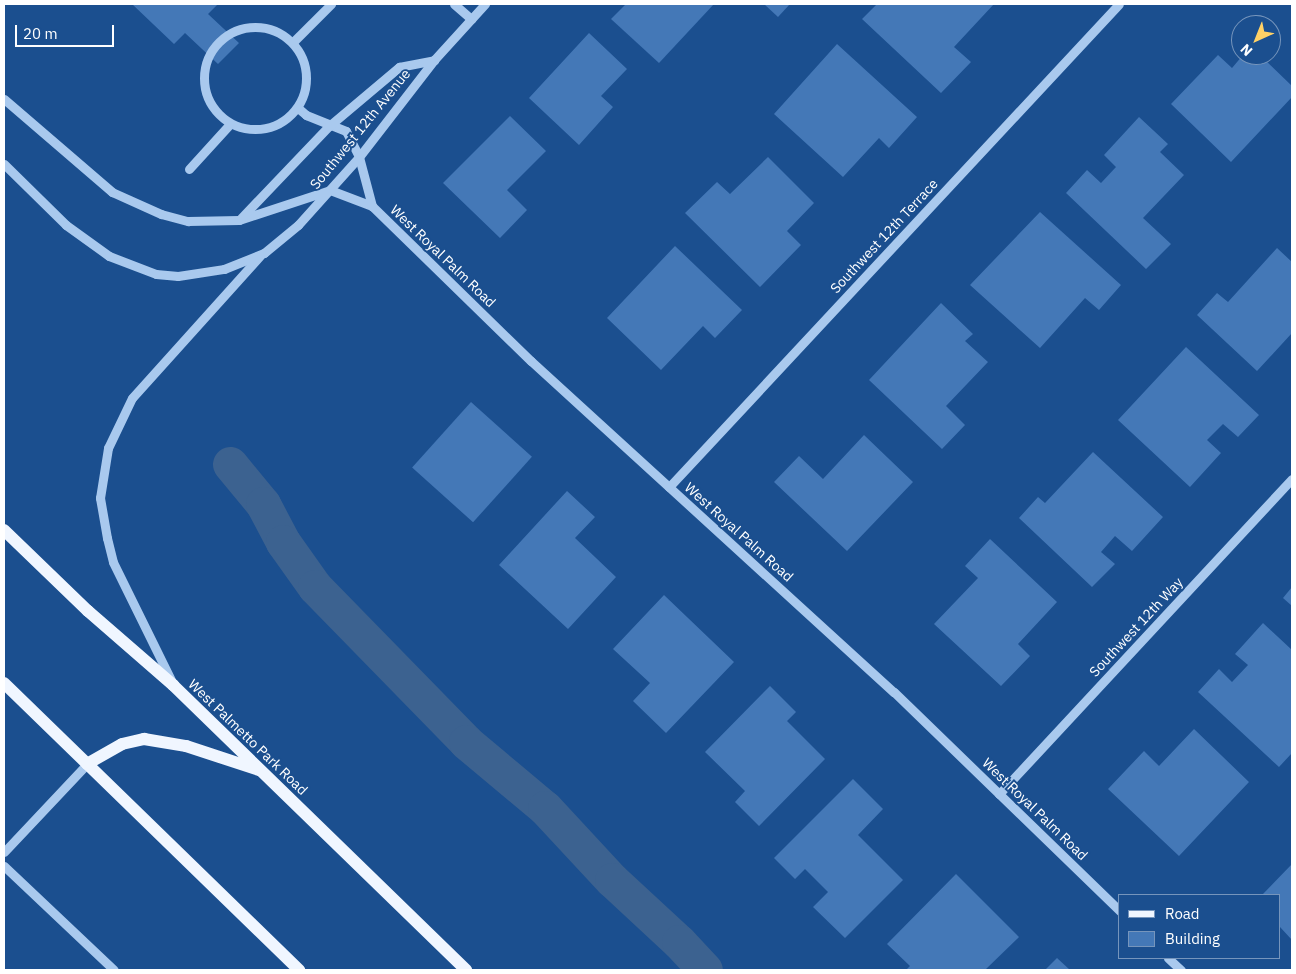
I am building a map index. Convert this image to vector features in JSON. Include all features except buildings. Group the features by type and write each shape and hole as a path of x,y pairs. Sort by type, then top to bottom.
{"main road":[{"name":"West Palmetto Park Road","path":"4,530 88,612 173,685 466,970"},
{"path":"4,682 299,970"},
{"path":"88,764 122,744 144,739 186,746 261,771"}],"street":[{"path":"293,42 331,4"},
{"path":"454,4 471,19"},
{"name":"Southwest 12th Avenue","path":"4,164 86,242 133,267 178,276 201,274 264,253 298,225 359,156 434,60 486,4"},
{"name":"Southwest 12th Terrace","path":"669,487 1119,4"},
{"path":"262,27 278,32 293,42 303,58 307,74 306,92 298,108 288,119 267,128 244,129 230,124 216,112 207,97 203,80 206,62 214,46 227,34 244,28 262,27"},
{"name":"Southwest 12th Avenue","path":"240,220 329,126 399,67 434,60"},
{"path":"4,99 112,192 161,214 188,221 240,220 330,190"},
{"path":"298,108 329,126 346,132 359,156 372,206"},
{"path":"189,169 230,124"},
{"name":"West Royal Palm Road","path":"330,190 372,206 530,361 894,692 1118,909"},
{"path":"173,685 114,562 109,546 100,498 108,448 132,398 264,253"},
{"name":"Southwest 12th Way","path":"1000,794 1292,479"},
{"path":"4,852 88,764"},
{"path":"4,866 114,970"},
{"path":"1169,959 1181,970"}],"waterway":[{"path":"230,464 263,504 283,542 315,587 466,742 545,808 612,880 679,942 705,970"}]}
